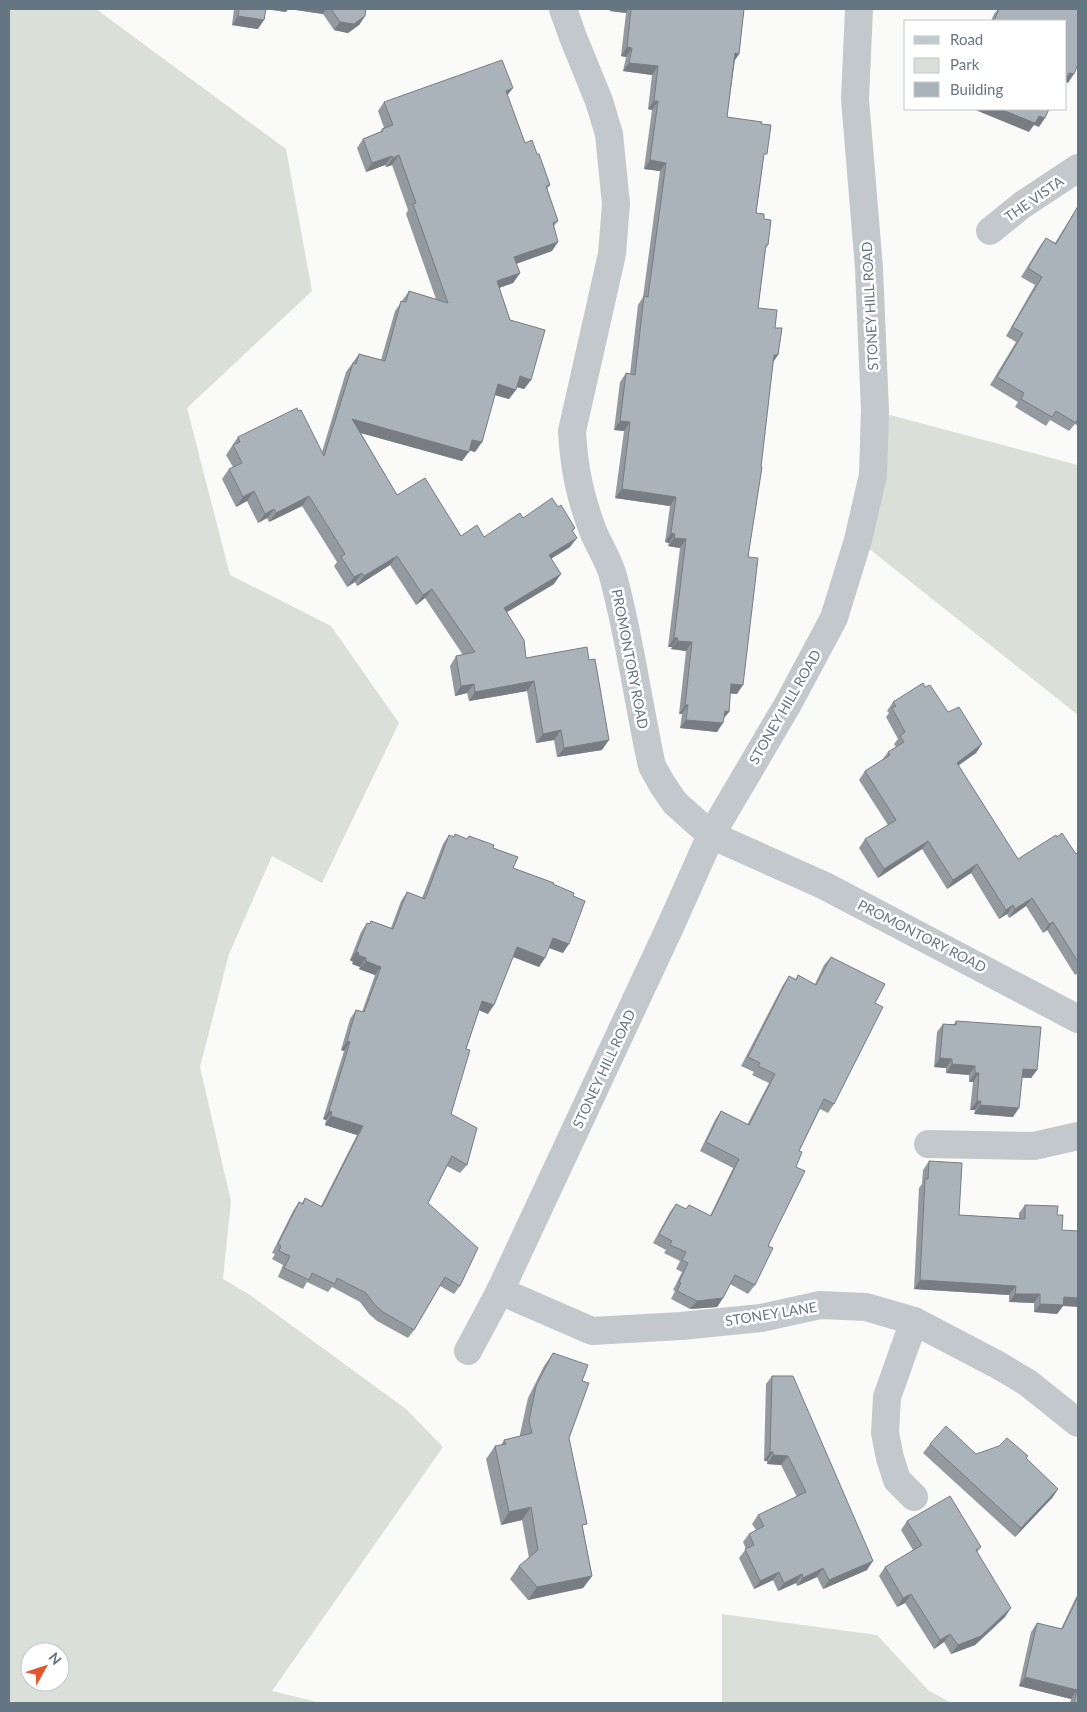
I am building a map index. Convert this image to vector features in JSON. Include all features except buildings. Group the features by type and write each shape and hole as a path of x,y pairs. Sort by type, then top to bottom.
{"street":[{"name":"PROMONTORY ROAD","path":"563,9 599,101 609,134 616,204 612,254 572,431 573,455 579,490 594,532 613,573 624,618 652,766 675,803 711,835 825,886 1078,1019"},
{"name":"STONEY HILL ROAD","path":"468,1351 500,1291 711,835 788,704 834,618 858,540 873,475 875,411 868,259 855,99 859,9"},
{"name":"THE VISTA","path":"990,231 1022,205 1078,168"},
{"path":"928,1144 1034,1146 1078,1136"},
{"name":"STONEY LANE","path":"500,1291 592,1331 681,1326 761,1318 820,1305 866,1307 914,1321 998,1365 1020,1379 1078,1424"},
{"path":"914,1321 887,1397 885,1433 897,1480 914,1497"}],"green space":[{"path":"9,9 96,9 286,149 312,291 187,408 230,575 331,626 399,723 322,883 272,856 229,954 200,1067 231,1201 223,1279 250,1295 406,1409 443,1447 272,1691 321,1703 9,1703"},
{"path":"875,411 1078,465 1078,715 858,540"},
{"path":"722,1614 877,1635 928,1690 951,1703 722,1703"}]}
